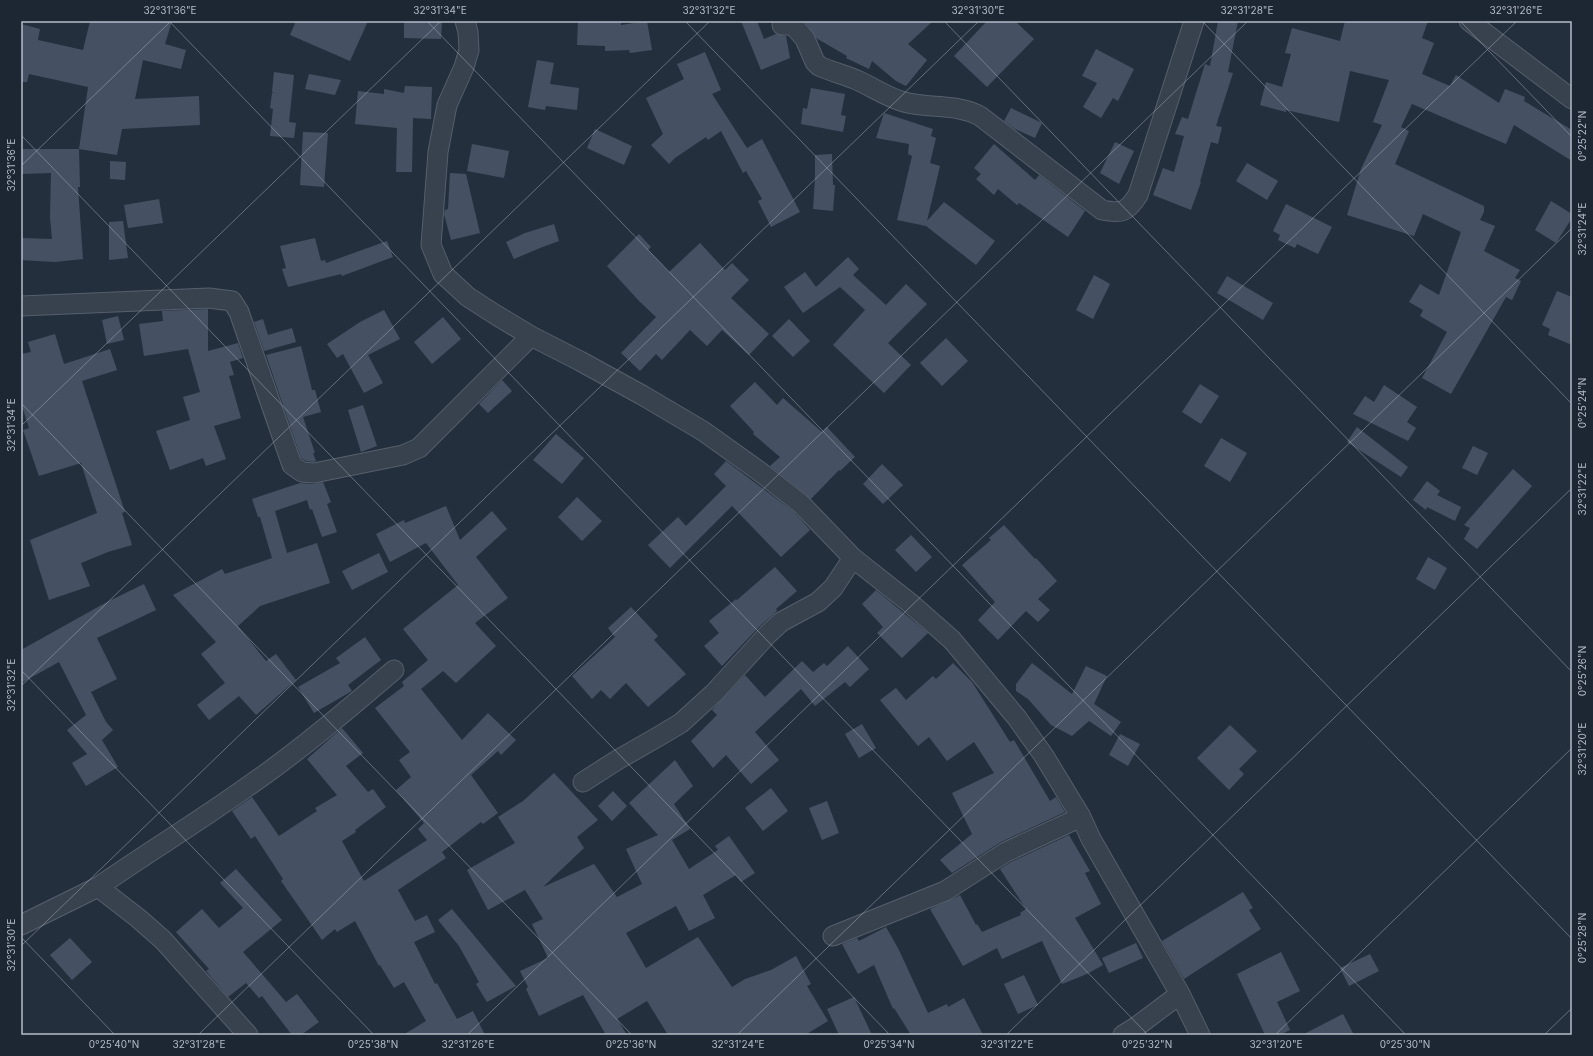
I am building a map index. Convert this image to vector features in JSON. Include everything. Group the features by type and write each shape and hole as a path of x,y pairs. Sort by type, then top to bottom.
{"street":[{"path":"465,21 468,32 469,50 464,67 447,105 438,152 431,246 443,274 468,297 531,336 587,364 703,431 759,471 801,504 853,558 910,603 952,640 1017,718 1044,756 1081,817 1091,839 1180,994 1200,1035"},
{"path":"782,24 793,24 805,39 815,62 819,66 859,81 899,100 920,104 948,106 970,111 980,116 1102,210 1117,213 1128,209 1138,195 1194,21"},
{"path":"1469,21 1572,99"},
{"path":"21,306 209,298 232,301 239,312 292,465 302,472 314,473 402,455 419,448 531,336"},
{"path":"583,782 681,723 714,693 768,634 781,622 818,602 833,588 853,558"},
{"path":"21,925 98,887 247,787 303,745 394,670"},
{"path":"833,936 945,891 1006,852 1081,817"},
{"path":"98,887 132,913 163,940 248,1035"},
{"path":"1124,1035 1180,994"}],"building":[{"path":"90,21 172,21 165,44 186,50 181,69 143,60 135,99 199,96 200,125 122,129 117,155 79,149 88,87 29,74 27,82 21,82 21,24 40,29 38,40 83,50"},
{"path":"296,21 368,21 350,61 290,35"},
{"path":"404,21 442,21 441,39 404,38"},
{"path":"578,21 621,21 621,25 647,21 652,50 630,53 629,50 605,51 605,46 577,45"},
{"path":"741,21 757,21 764,39 776,34 786,36 790,58 761,70"},
{"path":"804,21 933,21 908,44 927,60 906,86 896,81 872,61 869,69 846,58 847,56 816,38"},
{"path":"987,21 1015,21 1034,39 987,87 954,56"},
{"path":"1218,21 1238,21 1228,72 1233,73 1216,126 1222,127 1218,144 1211,142 1201,182 1191,210 1153,195 1163,168 1174,172 1184,136 1175,134 1182,117 1188,119 1205,64 1210,66"},
{"path":"1345,21 1428,21 1422,38 1434,43 1422,74 1450,86 1456,75 1499,103 1505,89 1525,97 1524,101 1572,130 1572,161 1514,125 1506,144 1412,104 1401,127 1409,131 1395,164 1484,206 1484,212 1480,220 1495,226 1484,251 1520,270 1515,278 1521,281 1512,300 1506,297 1451,394 1422,378 1447,332 1420,316 1423,310 1409,302 1420,284 1439,295 1461,232 1423,214 1414,236 1347,215 1361,169 1382,125 1373,122 1389,80 1350,71 1339,122 1286,110 1286,112 1260,105 1266,82 1282,87 1291,54 1285,53 1292,28 1340,41"},
{"path":"1096,49 1134,69 1118,101 1113,98 1101,118 1083,107 1097,83 1082,76"},
{"path":"705,52 721,90 712,94 747,148 762,139 800,212 771,227 758,201 762,199 746,171 743,173 721,131 708,140 706,137 675,158 669,164 651,145 663,134 646,98 684,79 677,64"},
{"path":"537,60 554,63 550,84 579,88 577,110 546,106 545,110 528,107"},
{"path":"274,72 294,75 289,122 296,123 294,138 270,136 273,109 270,108 272,93 274,93 272,92"},
{"path":"309,74 341,80 335,95 305,89"},
{"path":"405,86 432,87 431,119 413,118 412,172 396,172 397,128 355,124 358,91 384,94 384,89 404,93"},
{"path":"811,88 845,94 841,115 846,116 843,132 801,124 803,108 807,109"},
{"path":"1011,108 1042,123 1035,138 1015,129 1004,121"},
{"path":"884,113 933,129 931,136 936,138 930,163 940,166 927,221 944,202 995,241 976,265 926,226 897,220 912,156 908,154 909,144 876,138"},
{"path":"595,129 632,146 624,165 587,148"},
{"path":"303,132 328,133 324,187 300,185"},
{"path":"1115,142 1134,151 1119,184 1100,173"},
{"path":"472,144 509,151 504,178 467,171"},
{"path":"994,144 1035,180 1039,175 1085,211 1068,237 1019,203 1017,205 998,189 994,195 976,179 981,174 974,168"},
{"path":"21,149 79,149 80,187 78,187 83,259 55,262 21,260 21,238 52,239 50,217 51,173 21,174"},
{"path":"832,154 833,185 835,185 833,211 813,209 815,155"},
{"path":"110,161 126,162 125,180 110,179"},
{"path":"1247,163 1278,181 1267,200 1236,181"},
{"path":"450,173 466,174 480,233 451,240 444,214 445,210 448,209"},
{"path":"159,199 163,223 128,228 124,205"},
{"path":"1551,201 1572,214 1572,218 1556,243 1535,230"},
{"path":"1286,204 1332,227 1318,254 1297,244 1295,248 1278,240 1280,235 1273,231"},
{"path":"123,221 128,258 109,260 109,222"},
{"path":"554,224 559,241 514,259 506,242 525,233"},
{"path":"639,234 651,247 648,250 669,272 700,243 725,270 732,263 749,280 731,298 769,334 749,355 722,330 707,346 690,330 662,360 656,354 640,371 621,353 656,317 607,266"},
{"path":"315,238 321,261 325,260 326,263 387,241 393,257 342,276 341,274 288,287 282,269 286,268 280,246"},
{"path":"848,257 859,269 853,275 886,305 906,284 927,304 888,343 911,365 884,393 833,345 865,310 840,287 803,313 784,287 805,272 816,287"},
{"path":"1094,275 1110,284 1093,319 1076,310"},
{"path":"1227,276 1273,303 1263,320 1217,293"},
{"path":"1557,291 1572,297 1572,345 1548,335 1550,329 1542,325"},
{"path":"208,309 208,351 238,343 243,358 230,362 234,375 229,376 241,418 214,426 226,459 206,466 203,458 170,470 156,431 190,420 183,397 200,392 188,349 144,356 139,324 163,321 162,311"},
{"path":"384,310 400,339 368,355 383,383 364,393 343,354 337,358 327,344 360,322"},
{"path":"118,316 124,340 107,344 102,320"},
{"path":"443,317 461,339 432,364 414,342"},
{"path":"263,319 268,335 292,328 296,342 264,351 254,322"},
{"path":"789,319 810,341 793,357 772,336"},
{"path":"55,334 64,364 110,349 117,370 82,381 125,512 122,513 132,545 108,552 81,563 90,586 49,600 30,540 97,513 81,463 39,476 23,430 29,428 21,403 21,354 31,352 28,342"},
{"path":"946,338 968,361 942,386 920,363"},
{"path":"301,346 312,390 315,390 321,412 303,417 315,453 313,453 316,461 313,462 306,461 301,458 266,355"},
{"path":"502,380 512,391 488,413 479,404"},
{"path":"755,382 777,405 783,398 822,432 827,427 855,457 840,471 839,470 811,499 770,466 780,457 753,434 754,432 730,406"},
{"path":"1200,384 1219,396 1201,424 1182,412"},
{"path":"1384,385 1417,407 1407,422 1416,428 1408,441 1353,414 1365,396 1374,402"},
{"path":"363,405 377,446 361,452 348,410"},
{"path":"1357,427 1408,467 1401,477 1347,442"},
{"path":"556,434 584,458 562,484 533,460"},
{"path":"1221,438 1247,453 1230,482 1204,466"},
{"path":"1473,446 1488,453 1477,475 1462,468"},
{"path":"726,461 794,512 810,530 781,557 732,506 670,568 648,545 678,517 686,526 726,486 714,474"},
{"path":"882,464 903,485 883,504 863,484"},
{"path":"1513,469 1532,486 1477,549 1464,539 1470,528 1464,525"},
{"path":"1427,481 1440,491 1437,495 1461,507 1455,521 1427,507 1426,510 1413,500"},
{"path":"323,482 331,502 327,504 337,532 322,537 312,509 310,510 307,500 275,511 287,553 317,543 330,583 260,606 238,626 266,661 276,654 296,680 256,715 239,696 209,720 197,705 225,683 201,654 216,642 173,595 222,569 225,574 272,558 260,517 258,517 252,499 300,483 313,484"},
{"path":"577,497 602,521 582,541 558,517"},
{"path":"446,506 460,540 492,511 507,529 476,557 508,598 475,623 496,646 456,683 443,671 421,689 462,740 488,713 516,740 501,755 498,751 471,775 498,813 483,824 481,822 442,852 446,858 398,890 415,921 427,915 435,932 414,942 435,984 437,983 457,1019 473,1011 485,1035 403,1035 426,1021 404,982 394,988 380,965 379,966 355,921 337,932 335,929 322,940 281,881 283,879 255,836 251,839 232,811 252,797 279,836 317,811 315,808 337,795 307,759 342,728 363,753 346,766 368,792 373,789 386,807 355,830 356,832 342,841 364,881 427,840 418,829 424,823 396,790 411,777 399,760 410,752 375,708 404,686 402,682 428,660 403,629 458,585 426,543 390,562 376,534 404,520 405,523"},
{"path":"1004,525 1057,581 1038,599 1050,610 1038,622 1026,611 998,640 978,620 995,602 962,565 991,540 989,538"},
{"path":"911,535 932,557 916,572 895,550"},
{"path":"379,553 388,572 352,590 342,571"},
{"path":"1428,557 1447,568 1435,590 1416,579"},
{"path":"775,567 797,591 776,609 777,611 760,626 722,666 704,646 719,633 709,621 736,599 737,600"},
{"path":"144,584 156,610 97,638 117,679 91,692 106,722 113,730 102,740 118,767 86,786 72,763 87,754 67,730 86,715 59,662 21,683 21,650 105,603"},
{"path":"876,590 928,633 902,658 877,633 883,627 862,604"},
{"path":"631,607 658,636 654,640 686,674 648,707 626,683 610,699 601,690 592,699 572,676 615,637 608,628"},
{"path":"365,637 381,660 348,685 352,691 314,713 298,687 340,663 336,658"},
{"path":"848,646 869,669 850,687 845,682 815,706 801,689 755,732 779,760 751,784 726,755 713,768 691,741 717,715 712,710 745,675 765,697 802,661 813,672 824,663 827,666"},
{"path":"953,663 972,682 1010,742 1014,740 1050,801 1056,797 1065,812 1001,842 952,873 940,860 972,834 952,793 994,773 974,742 947,761 929,737 918,746 880,700 896,688 906,700 933,676 936,679"},
{"path":"1032,663 1072,694 1086,666 1107,676 1094,704 1121,722 1111,736 1089,721 1072,736 1051,725 1028,699 1016,691 1016,684"},
{"path":"862,724 876,748 859,758 845,734"},
{"path":"1230,725 1257,751 1239,769 1244,774 1229,790 1197,758"},
{"path":"1120,734 1140,744 1128,766 1109,755"},
{"path":"675,760 693,786 674,804 690,829 672,840 689,869 718,850 715,846 729,836 755,873 741,882 736,875 703,895 715,918 689,931 676,906 626,933 646,968 698,937 732,987 745,979 771,970 796,956 811,984 807,986 828,1021 805,1035 668,1035 647,1001 617,1019 627,1035 606,1035 583,995 539,1016 526,989 528,987 520,971 548,958 532,924 543,919 525,890 488,910 467,870 515,843 498,817 523,801 554,773 598,820 577,837 584,848 543,887 594,864 617,897 642,884 626,849 658,835 629,803"},
{"path":"771,788 788,811 763,831 745,808"},
{"path":"613,791 627,806 612,821 598,806"},
{"path":"827,801 839,833 822,840 809,808"},
{"path":"1069,835 1090,871 1085,873 1101,904 1075,918 1103,965 1087,974 1062,984 1042,941 1002,959 997,948 963,966 930,909 960,895 976,925 977,924 982,932 1021,915 1020,913 1026,909 1000,869 1011,862"},
{"path":"236,869 282,920 243,952 286,1002 297,994 319,1022 301,1035 292,1035 262,996 259,998 246,983 228,997 206,971 209,969 176,932 202,909 219,928 243,908 220,883"},
{"path":"1243,892 1253,908 1249,910 1261,929 1184,979 1162,941"},
{"path":"452,909 516,986 487,1002 476,984 479,982 459,946 438,920"},
{"path":"886,927 899,950 928,1013 947,1004 948,1007 964,998 983,1035 911,1035 894,1008 893,1009 874,965 858,974 842,944 857,938 859,941"},
{"path":"70,938 92,962 72,980 50,955"},
{"path":"1136,943 1143,958 1109,973 1102,958"},
{"path":"1281,952 1300,991 1277,1002 1290,1030 1280,1035 1265,1035 1237,974"},
{"path":"1370,954 1379,971 1349,986 1340,968"},
{"path":"1024,975 1038,1005 1018,1014 1004,984"},
{"path":"854,997 872,1035 839,1035 827,1009"},
{"path":"1343,1014 1354,1035 1302,1035"}]}
